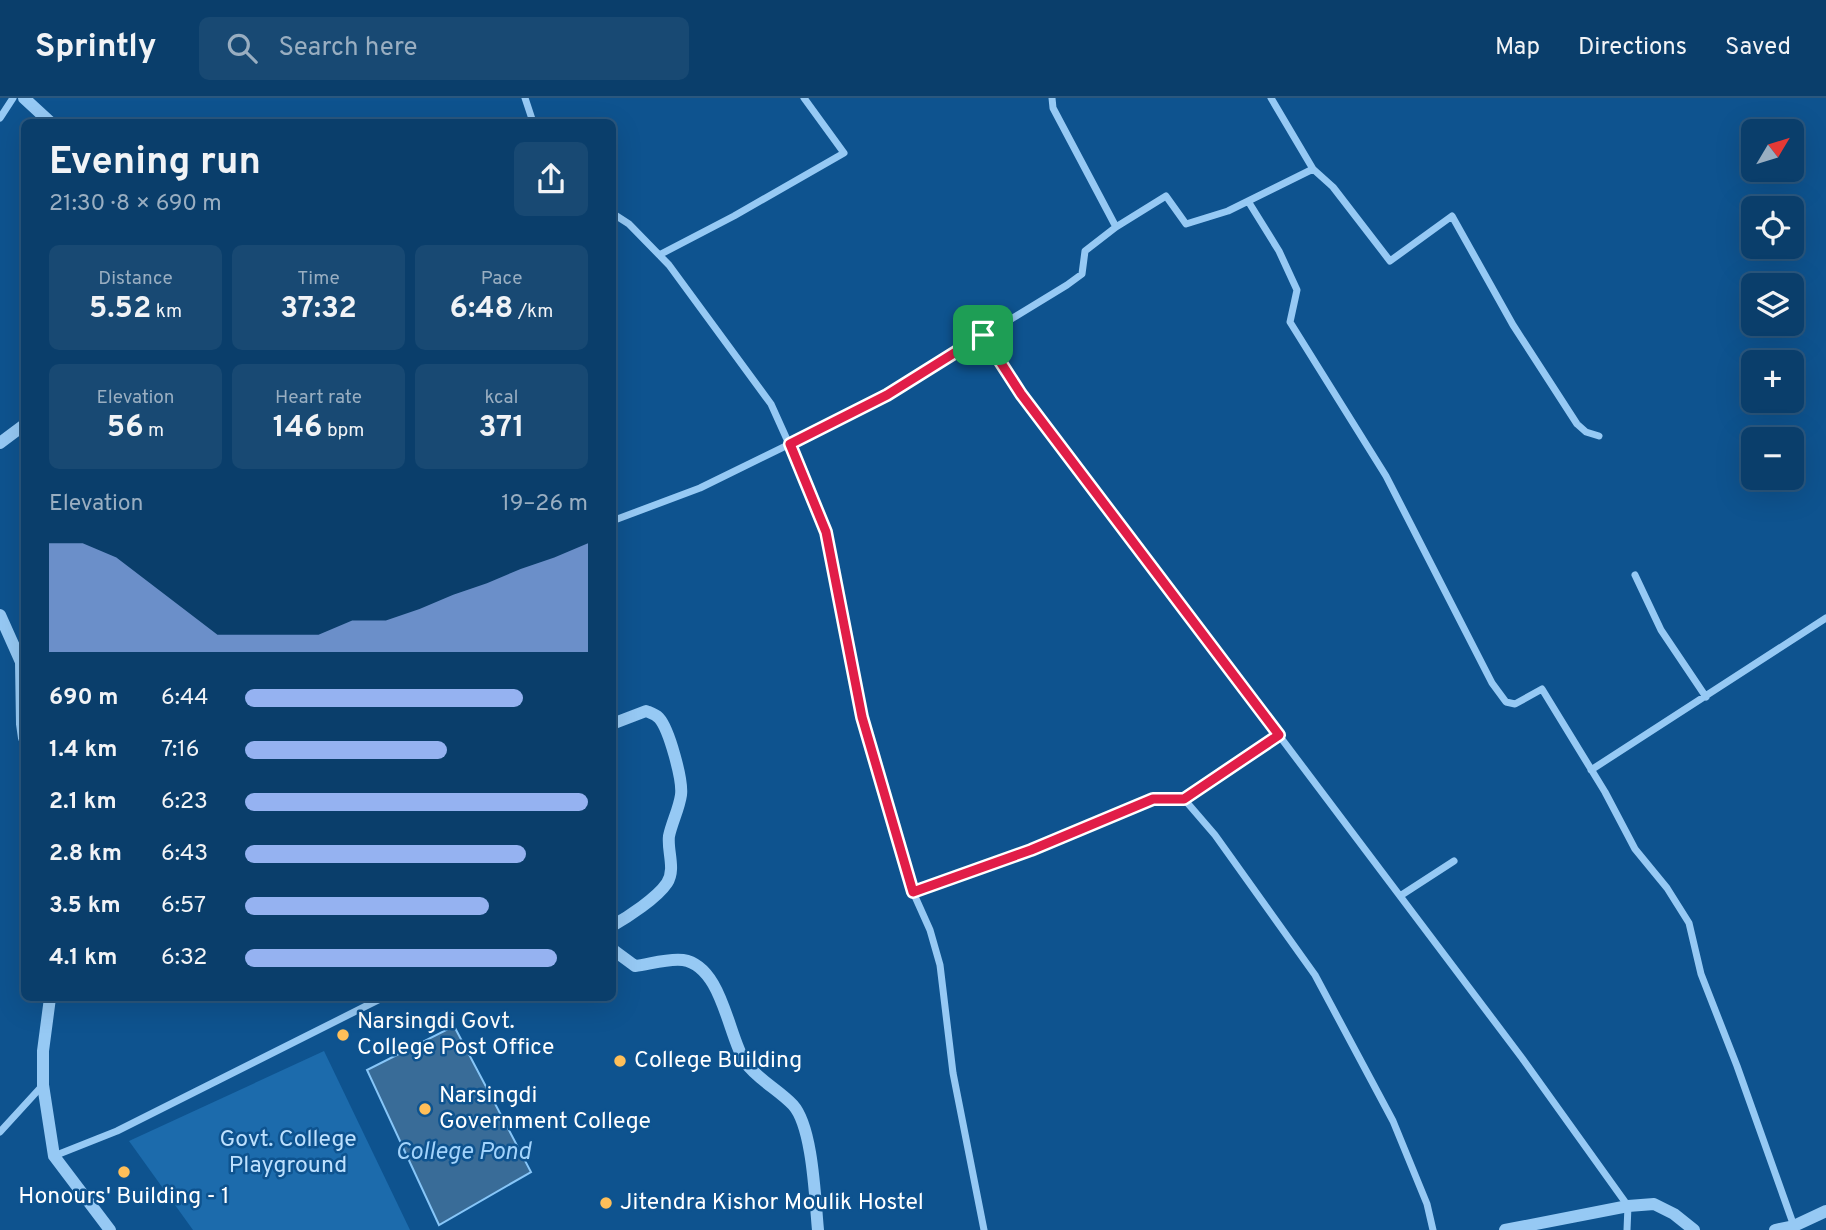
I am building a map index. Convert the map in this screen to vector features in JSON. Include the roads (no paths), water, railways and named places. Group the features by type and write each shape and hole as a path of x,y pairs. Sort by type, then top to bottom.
{"street":[{"path":"0,118 13,98"},
{"path":"24,98 47,119"},
{"path":"525,98 532,119"},
{"path":"659,255 844,153 804,98"},
{"path":"1052,98 1053,108 1116,227"},
{"path":"1271,98 1313,169 1333,187 1390,261 1452,216 1513,325 1571,415 1586,432 1599,436"},
{"path":"616,520 700,488 887,395 1082,274 1085,251 1116,227 1166,196 1186,224 1228,211 1313,169"},
{"path":"1248,201 1279,251 1297,290 1290,322 1386,476 1492,683 1506,702 1514,704 1542,689 1591,770 1634,849 1667,888 1689,923 1701,974 1737,1066 1794,1228"},
{"path":"616,216 629,224 659,255 771,404 826,532 862,717 913,892 930,930 940,965 953,1073 984,1230"},
{"path":"983,335 1021,394 1522,1058 1628,1206 1626,1230"},
{"path":"0,443 21,427"},
{"path":"1636,575 1661,630 1706,697"},
{"path":"0,615 21,662"},
{"path":"1591,770 1826,618"},
{"path":"616,722 646,711 661,720 681,775 682,792 670,834 668,848 671,871 667,884 616,923"},
{"path":"913,892 1031,850 1153,799 1184,799 1279,735"},
{"path":"1184,799 1215,835 1315,975 1393,1121 1427,1204 1433,1230"},
{"path":"1400,896 1454,861"},
{"path":"616,952 635,966 683,960 703,971 719,994 744,1060 794,1107 801,1121 808,1144 818,1230"},
{"path":"50,1001 43,1051 43,1085 54,1156 110,1230"},
{"path":"54,1156 117,1131 376,1001"},
{"path":"0,1132 43,1085"},
{"path":"1505,1230 1628,1206 1654,1204 1674,1214 1694,1230"},
{"path":"1775,1230 1794,1228 1826,1211"}],"water":[{"name":"College Pond","path":"454,1026 531,1172 439,1225 367,1070"}],"place":[{"name":"Narsingdi Govt. College Post Office","path":"343,1035"},
{"name":"College Building","path":"620,1061"},
{"name":"Narsingdi Government College","path":"425,1109"},
{"name":"Honours' Building - 1","path":"124,1172"},
{"name":"Jitendra Kishor Moulik Hostel","path":"606,1203"}],"park label":[{"name":"Govt. College Playground","path":"288,1153"}]}
